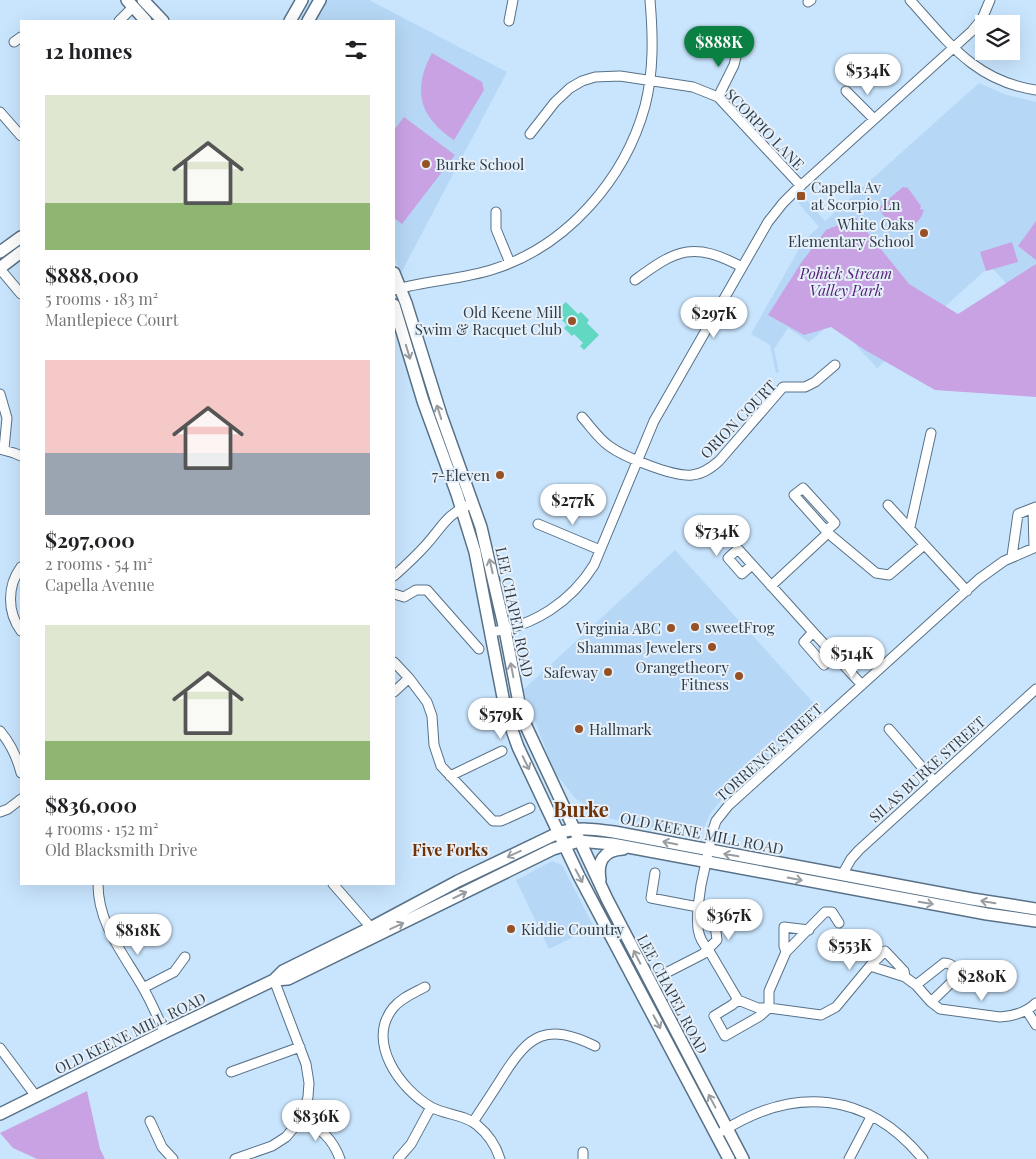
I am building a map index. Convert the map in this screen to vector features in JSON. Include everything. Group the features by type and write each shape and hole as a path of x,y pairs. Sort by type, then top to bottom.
{"main road":[{"path":"143,0 162,20"},
{"path":"291,20 302,0"},
{"path":"309,20 320,0"},
{"path":"130,4 145,20"},
{"path":"0,252 20,238"},
{"path":"0,268 20,253"},
{"name":"LEE CHAPEL ROAD","path":"397,288 474,503 505,630 520,708 573,829 602,888 744,1159"},
{"name":"LEE CHAPEL ROAD","path":"395,308 423,401 462,508 480,569 502,693 509,723 518,747 563,845 729,1159"},
{"name":"OLD KEENE MILL ROAD","path":"374,931 458,881 558,833 588,828 972,899 1036,909"},
{"name":"OLD KEENE MILL ROAD","path":"0,1114 35,1095 274,980 283,971 563,845 579,841 593,841 987,914 1036,921"},
{"path":"602,888 599,865 605,854 617,849 637,849"}],"street":[{"path":"509,22 513,0"},
{"path":"397,288 474,275 510,263 534,251 583,214 604,190 621,164 635,135 645,105 650,80 653,46 650,0"},
{"path":"910,0 953,48 972,64 993,77 1012,85 1036,90"},
{"path":"491,632 522,625 540,617 564,602 587,577 654,422 742,267 778,209 953,48 982,19 990,0"},
{"path":"120,20 130,4"},
{"path":"718,97 734,65 738,45"},
{"name":"SCORPIO LANE","path":"530,134 555,102 570,88 582,81 595,77 609,75 693,87 718,97 801,186"},
{"path":"846,91 874,119"},
{"path":"0,112 20,135"},
{"path":"496,212 496,229 510,263"},
{"path":"635,280 663,260 681,253 700,251 713,253 742,267"},
{"path":"0,268 20,293"},
{"name":"ORION COURT","path":"582,417 608,445 637,459 680,475 694,475 708,470 719,461 784,387 805,387 816,382 835,365"},
{"path":"0,394 7,418 2,449 20,456"},
{"path":"910,527 931,433"},
{"path":"771,586 827,532 835,523 803,488 794,495 827,532 876,573 889,575 924,545"},
{"path":"395,575 426,546 448,517 474,503"},
{"path":"888,505 967,591"},
{"path":"1012,556 1018,514 1034,508 1035,547"},
{"path":"538,524 600,550"},
{"name":"TORRENCE STREET","path":"738,1000 708,949 701,942 698,934 698,907 705,862 716,821 728,806 990,570 1012,556 1035,547"},
{"path":"752,565 862,686"},
{"path":"20,568 11,589 10,606 14,622 20,630"},
{"path":"395,594 404,597 416,590 427,590 479,648"},
{"path":"813,632 804,642 824,665 835,656"},
{"path":"395,663 428,702 432,716 434,745 441,766 450,776 493,821 501,821 530,808"},
{"path":"395,691 409,678"},
{"name":"SILAS BURKE STREET","path":"842,875 851,859 859,850 1036,690"},
{"path":"889,730 934,781"},
{"path":"0,731 10,743 20,770"},
{"path":"450,776 502,751"},
{"path":"0,812 8,809 20,800"},
{"path":"655,873 651,898 698,907 706,911 712,917 717,934 717,940 703,954 662,975"},
{"path":"98,885 99,903 104,921 143,988 165,1032"},
{"path":"334,885 374,931"},
{"path":"839,923 832,912 825,912 786,952 769,991 769,1008 760,1016 725,1036 714,1016 732,1006 738,1000 758,1008 769,1008 821,1015 829,1012 841,1002 870,966 885,951 904,971 905,977"},
{"path":"786,952 784,946 784,927 809,930"},
{"path":"143,988 174,972 185,957"},
{"path":"916,985 944,963 953,966 957,972 956,978 931,1002"},
{"path":"870,966 905,977 916,985 940,1009 1009,1017 1028,1011 1036,1003"},
{"path":"235,1159 251,1157 289,1134 302,1118 308,1097 309,1083 306,1064 274,980"},
{"path":"425,987 404,998 393,1008 385,1022 383,1038 386,1052 400,1078 410,1091 431,1107 474,1122 494,1144 500,1159"},
{"path":"1028,1011 1036,1024"},
{"path":"474,1122 515,1056 530,1042 545,1035 562,1034 574,1036 595,1046"},
{"path":"231,1072 300,1047"},
{"path":"0,1048 35,1095"},
{"path":"716,1136 770,1108 803,1101 822,1101 838,1104 871,1117 903,1138 923,1159"},
{"path":"398,1159 411,1144 431,1107"},
{"path":"849,1159 871,1117"},
{"path":"302,1118 326,1135 340,1159"},
{"path":"150,1121 162,1147 173,1159"}],"shaded area":[{"name":"Burke School","path":"311,0 369,0 507,72 401,273 395,259 395,20 300,20"},
{"name":"White Oaks Elementary School","path":"979,83 1004,94 1036,102 1036,291 1024,302 990,266 877,368 834,321 809,342 788,328 774,349 779,372 776,373 770,345 751,334 804,240 819,227 795,199 801,194 825,221"},
{"path":"566,302 578,314 581,312 589,320 587,323 599,335 584,350 580,346 583,343 564,328 567,325 554,312"},
{"path":"675,550 820,710 722,799 710,814 702,832 696,836 612,819 594,811 575,798 554,771 523,690"},
{"path":"552,861 562,865 594,927 549,949 516,880"}],"green space":[{"path":"432,53 482,82 484,90 454,140 433,122 422,102 422,79"},
{"path":"404,117 455,155 402,224 395,219 395,129"},
{"path":"903,187 908,188 921,206 920,209 924,210 915,224 909,226 894,224 883,215 879,207"},
{"name":"Pohick Stream Valley Park","path":"856,218 909,284 958,314 1036,264 1036,397 935,390 865,350 831,327 804,335 768,315 801,263 826,230"},
{"path":"1036,221 1036,260 1018,246"},
{"path":"1012,242 1018,262 986,271 980,252"},
{"path":"87,1091 100,1149 105,1159 37,1159 13,1148 0,1133"}],"place":[{"name":"Burke School","path":"426,164"},
{"name":"Capella Av at Scorpio Ln","path":"801,196"},
{"name":"White Oaks Elementary School","path":"924,233"},
{"name":"Old Keene Mill Swim & Racquet Club","path":"572,321"},
{"name":"7-Eleven","path":"500,475"},
{"name":"sweetFrog","path":"695,627"},
{"name":"Virginia ABC","path":"671,628"},
{"name":"Shammas Jewelers","path":"712,647"},
{"name":"Safeway","path":"608,672"},
{"name":"Orangetheory Fitness","path":"739,676"},
{"name":"Hallmark","path":"579,729"},
{"name":"Kiddie Country","path":"511,929"}],"district":[{"name":"Burke","path":"581,808"},
{"name":"Five Forks","path":"450,849"}]}
